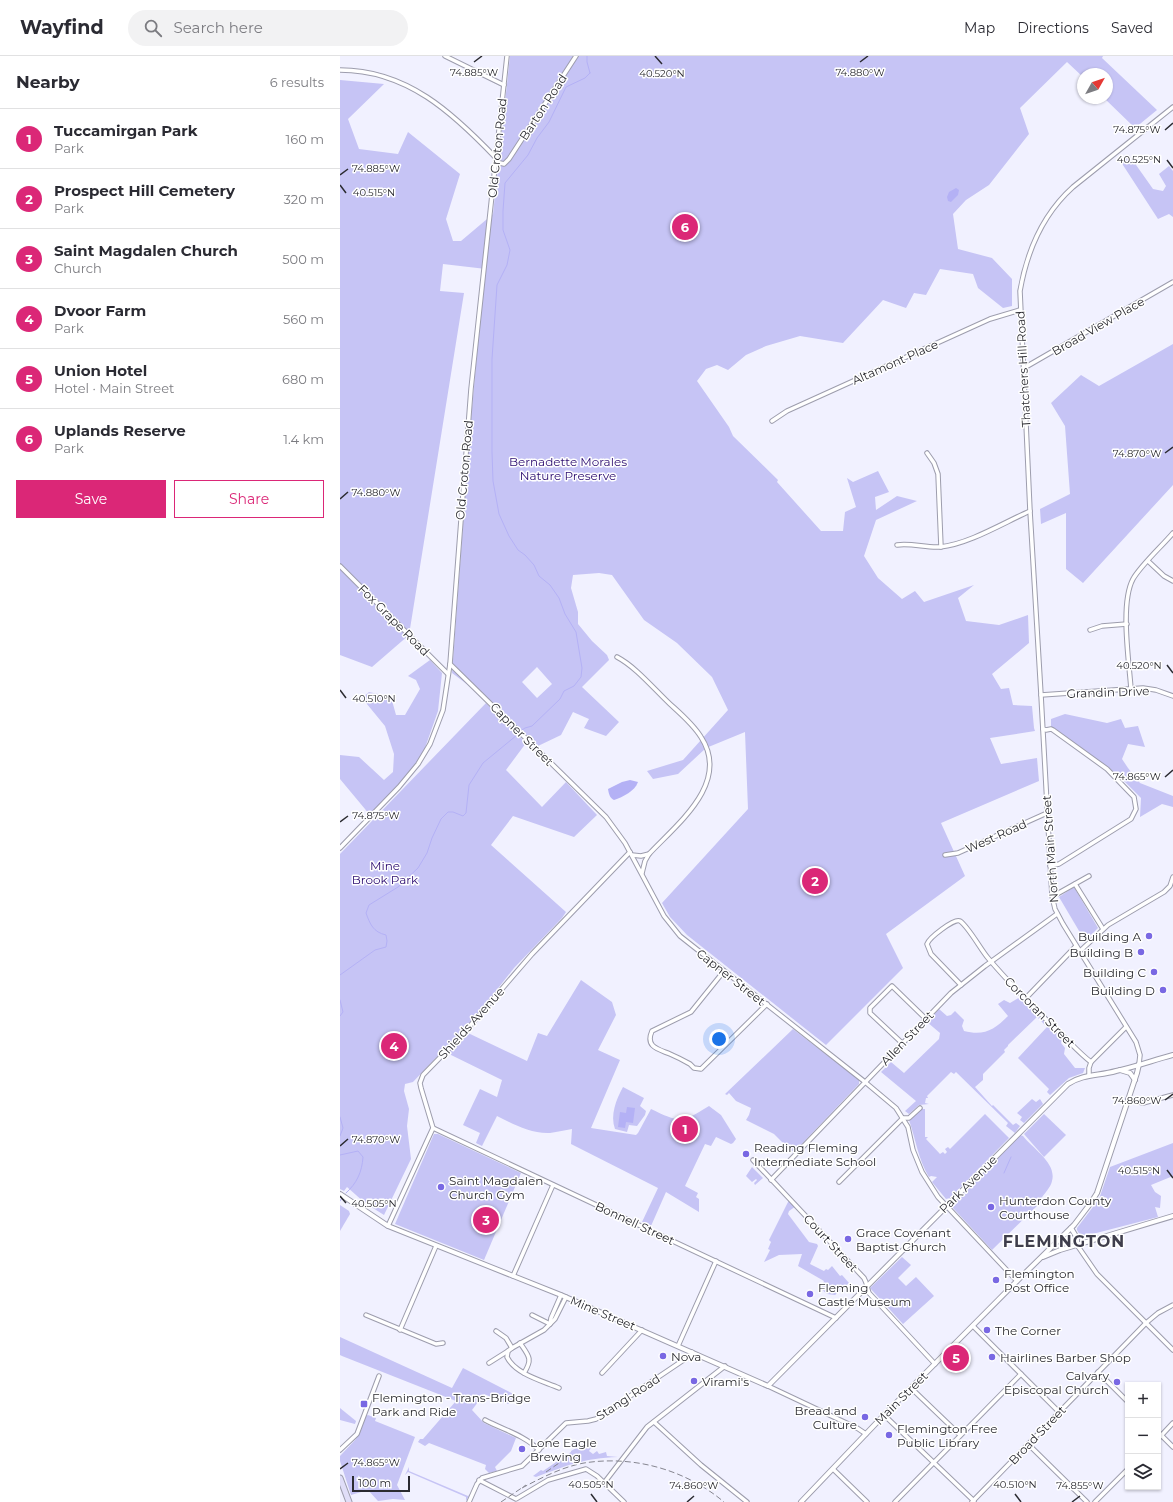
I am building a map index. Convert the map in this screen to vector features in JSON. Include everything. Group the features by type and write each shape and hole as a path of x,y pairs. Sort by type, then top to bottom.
{"main road":[{"path":"340,1478 349,1502"}],"street":[{"path":"445,56 504,85"},
{"name":"Old Croton Road","path":"340,848 402,783 424,754 435,733 441,716 450,664 471,389 507,56"},
{"name":"Barton Road","path":"496,160 504,164 509,159 576,56"},
{"path":"340,70 376,75 403,83 444,109 466,127 496,160"},
{"name":"Thatchers Hill Road","path":"1042,695 1030,511 1020,310 1020,291 1027,259 1042,227 1058,201 1073,187 1173,107"},
{"name":"Broad View Place","path":"1024,368 1173,282"},
{"name":"Altamont Place","path":"772,421 787,411 990,319 1020,310"},
{"path":"927,453 934,463 938,474 941,547"},
{"path":"897,545 907,544 926,547 941,547 963,542 1030,511"},
{"path":"1131,689 1126,604 1130,586 1135,576 1173,533"},
{"path":"1148,561 1164,576 1173,581"},
{"name":"Fox Grape Road","path":"340,566 448,674"},
{"path":"1090,630 1102,626 1127,624"},
{"path":"617,657 630,666 692,724 703,739 710,765 708,778 701,796 691,810 649,854 645,861 642,874"},
{"name":"Capner Street","path":"450,664 606,817 619,834 631,854 664,916 673,929 687,942 866,1082 896,1108 908,1127 913,1150 922,1172 938,1197 1017,1281"},
{"name":"Grandin Drive","path":"1042,695 1150,688 1173,696"},
{"name":"North Main Street","path":"1042,695 1042,730 1052,895 1057,914 1138,1048 1139,1064 1097,1193 1086,1210 1071,1228"},
{"path":"1042,730 1053,730 1107,769 1134,797 1136,809 1131,819 1059,864 1050,866"},
{"name":"West Road","path":"945,855 958,853 1047,813"},
{"path":"631,854 641,856 649,854"},
{"name":"Shields Avenue","path":"433,1128 420,1083 423,1075 468,1028 532,954 631,854"},
{"path":"1052,895 1057,894 1089,876"},
{"path":"1079,952 1103,930 1164,892 1170,886 1173,877"},
{"path":"1076,884 1103,930"},
{"name":"Allen Street","path":"771,1180 902,1043 961,985 1057,914"},
{"name":"Corcoran Street","path":"961,985 931,954 927,947 928,941 957,920 962,923 991,962 1024,999 1091,1062"},
{"path":"1024,999 1076,946"},
{"path":"724,971 691,1012 652,1031 650,1037 654,1047 690,1064 694,1068 702,1069 767,1004"},
{"path":"902,1043 870,1013 870,1008 892,986 926,1019"},
{"path":"1090,1075 1089,1068 1091,1062 1126,1027"},
{"name":"Park Avenue","path":"768,1386 1064,1088 1078,1078 1120,1070 1173,1055"},
{"path":"1120,1070 1130,1073 1135,1080"},
{"path":"1128,1099 1143,1103 1173,1095"},
{"path":"839,1182 903,1118 909,1118 920,1108"},
{"path":"388,1226 433,1128"},
{"name":"Bonnell Street","path":"433,1128 836,1318"},
{"name":"Court Street","path":"753,1160 864,1278 869,1293 935,1364"},
{"path":"513,1276 553,1185"},
{"name":"Mine Street","path":"340,1194 388,1226 566,1297 725,1366 857,1428 866,1434"},
{"path":"1041,1258 1060,1250 1173,1216"},
{"path":"1071,1228 1077,1238 1077,1245 1097,1274 1173,1350"},
{"name":"Main Street","path":"801,1502 884,1415 1071,1228"},
{"path":"400,1330 436,1246"},
{"path":"678,1346 716,1261"},
{"path":"550,1324 561,1295"},
{"path":"489,1363 520,1343 541,1332 555,1319 566,1297"},
{"name":"Broad Street","path":"974,1502 1028,1444 1146,1323 1158,1313 1173,1305"},
{"path":"366,1315 436,1344 443,1343"},
{"path":"532,1315 550,1324"},
{"path":"973,1326 1059,1412"},
{"path":"602,1373 642,1330"},
{"path":"496,1331 506,1338 512,1348"},
{"path":"520,1343 530,1362 524,1373"},
{"path":"508,1351 506,1357 514,1368 559,1388"},
{"name":"Stangl Road","path":"479,1480 485,1476 522,1466 566,1423 596,1419 691,1355 692,1352"},
{"path":"604,1483 645,1430 725,1366"},
{"path":"1098,1372 1125,1399"},
{"path":"894,1502 1021,1374"},
{"path":"341,1449 357,1434 379,1376"},
{"path":"911,1388 960,1435"},
{"path":"884,1415 974,1502"},
{"path":"485,1420 524,1437 539,1450"},
{"path":"654,1422 701,1465 747,1502"},
{"path":"1161,1433 1173,1424"},
{"path":"1161,1437 1173,1447"},
{"path":"1028,1444 1087,1502"},
{"path":"469,1502 479,1480 516,1499 548,1480 582,1469 590,1471 624,1502"},
{"path":"833,1469 867,1502"},
{"path":"1095,1502 1125,1472"}],"green space":[{"name":"Bernadette Morales Nature Preserve","path":"510,56 1103,56 1102,58 1113,68 1077,68 1077,71 1067,62 1020,108 1029,134 989,185 966,200 953,214 958,249 992,258 1012,279 1012,306 1003,308 978,288 973,274 940,269 926,295 914,293 906,308 883,300 843,343 800,336 766,346 746,355 728,370 717,365 706,369 697,381 729,427 733,436 778,480 777,482 821,531 843,531 845,512 856,507 847,478 853,482 878,471 889,492 875,497 876,510 897,496 917,501 876,520 864,556 878,578 902,599 915,591 924,602 974,585 958,598 966,621 999,625 1028,615 1029,643 992,674 1001,689 1009,688 1013,705 1032,706 1035,731 990,738 1001,764 1037,758 1039,781 941,823 965,876 886,934 903,968 826,1045 687,935 670,917 662,903 748,809 745,732 706,748 678,774 653,779 647,771 683,760 728,710 712,677 677,643 644,620 612,575 599,573 573,575 571,588 578,612 578,624 592,641 607,655 609,660 582,687 619,722 606,736 584,728 589,719 573,712 561,735 538,746 499,708 452,673 470,430 486,269 443,264 440,291 464,293 409,635 372,667 340,655 340,80 384,84 348,119 359,149 398,154 408,132 460,174 446,219 453,241 461,241 493,214","holes":["537,667 552,684 537,698 522,682"]},
{"path":"1113,68 1157,110 1135,128 1110,104 1113,104"},
{"path":"1129,155 1153,189 1163,191 1166,186 1159,174 1169,166 1173,171 1173,217 1169,214 1158,219 1121,162"},
{"path":"1173,344 1173,485 1083,583 1066,569 1066,513 1041,524 1040,509 1070,494 1065,426 1051,403 1081,375 1099,386"},
{"path":"430,660 442,673 438,711 420,762 370,815 340,779 340,755 359,757 384,780 393,772 394,754 385,726 362,698 369,692 391,697 396,715 405,715 420,689 416,680 408,676"},
{"name":"Mine Brook Park","path":"486,703 526,743 506,770 542,807 566,782 597,815 574,837 513,816 491,845 566,912 514,968 481,1010 413,1082 405,1084 404,1091 409,1109 407,1126 411,1159 384,1215 365,1203 347,1187 344,1191 340,1189 340,854"},
{"path":"1065,714 1107,723 1121,719 1125,728 1138,726 1145,747 1128,744 1122,759 1140,783 1173,796 1173,807 1162,804 1140,817 1141,798 1122,779 1054,728 1051,729 1051,719"},
{"path":"1074,887 1098,928 1085,941 1059,897"},
{"path":"581,980 612,1002 616,1015 598,1050 620,1060 591,1128 636,1135 651,1109 668,1117 681,1119 693,1116 709,1106 721,1115 736,1139 731,1144 716,1137 711,1146 705,1144 685,1186 698,1193 696,1197 699,1199 699,1212 666,1192 651,1226 642,1222 658,1188 571,1144 572,1129 550,1133 536,1132 522,1128 497,1116 482,1146 476,1143 480,1133 463,1125 480,1089 497,1097 502,1080 447,1053 468,1033 527,1061 538,1033 547,1036"},
{"path":"1020,997 1063,1039 1061,1043 1065,1048 1064,1054 1075,1068 1085,1068 1083,1073 1069,1078 1050,1095 1047,1092 1049,1089 1018,1058 1047,1027 1037,1017 1008,1045 1004,1050 1005,1052 983,1074 983,1080 975,1087 992,1106 993,1105 1013,1125 1016,1123 1020,1126 1015,1133 1006,1126 1008,1123 956,1072 954,1074 951,1072 927,1096 928,1098 926,1098 925,1103 929,1104 919,1105 909,1114 905,1111 916,1101 881,1072 891,1062 904,1073 939,1039 940,1033 927,1022 939,1009 947,1016 951,1015 955,1011 964,1020 962,1026 964,1031 977,1033 988,1031 1008,1016 998,1004 1004,1000 1010,1003"},
{"path":"793,1029 859,1080 859,1084 795,1151 791,1151 774,1134 746,1120 751,1108 736,1101 729,1093 727,1095 725,1094"},
{"path":"623,1087 644,1098 640,1106 646,1111 645,1115 637,1126 629,1125 627,1132 615,1129 613,1118 614,1108"},
{"path":"1032,1099 1036,1102 1040,1099 1043,1104 1024,1123 1020,1120 1022,1117 1017,1113"},
{"path":"922,1109 925,1109 925,1137 928,1137 926,1139 940,1154 943,1152 945,1154 947,1152 945,1149 948,1147 950,1149 985,1114 1009,1138 950,1198 946,1199 932,1182 937,1177 929,1177 920,1156 909,1120"},
{"path":"1044,1114 1066,1135 1044,1157 1024,1134"},
{"path":"434,1134 438,1134 521,1173 484,1260 395,1224"},
{"path":"1020,1135 1023,1136 1048,1162 1053,1174 1052,1181 1049,1188 1040,1200 1041,1202 992,1250 953,1208 953,1204"},
{"path":"1173,1143 1173,1176 1151,1185 1155,1192 1161,1196 1160,1208 1155,1207 1158,1217 1081,1237 1077,1228 1099,1199 1110,1167"},
{"path":"752,1167 763,1178 755,1185 754,1183 757,1180 756,1179 752,1182 746,1176"},
{"path":"789,1200 796,1206 789,1211 788,1214 809,1242 817,1244 818,1246 810,1264 824,1271 826,1269 828,1270 832,1266 840,1276 842,1275 849,1283 835,1295 827,1294 821,1289 824,1281 798,1266 802,1254 779,1255 764,1262 770,1250 768,1249 771,1242 769,1240"},
{"path":"340,1205 349,1211 350,1214 340,1231"},
{"path":"902,1257 911,1265 898,1278 906,1286 916,1277 934,1296 903,1324 870,1288"},
{"path":"340,1337 452,1388 463,1368 517,1396 508,1404 484,1394 472,1410 484,1423 516,1438 511,1451 495,1467 497,1471 489,1473 485,1469 486,1465 429,1443 425,1446 418,1442 420,1439 423,1439 456,1401 340,1355"},
{"path":"340,1408 356,1421 355,1424 340,1420"},
{"path":"368,1415 376,1418 375,1421 415,1437 397,1485 405,1500 393,1499 378,1501 368,1490 351,1495 340,1461 340,1456 356,1439 366,1416"},
{"path":"587,1442 592,1446 589,1451 593,1454 597,1451 599,1454 606,1452 607,1456 618,1457 585,1461 536,1477 533,1476 541,1470 543,1471 571,1451"},
{"path":"409,1467 409,1471 468,1496 471,1493 466,1501 466,1497 408,1472 405,1475"}],"shaded area":[{"path":"956,188 959,190 958,195 951,202 948,201 947,197 949,192"},
{"path":"630,780 638,782 628,793 614,800 609,795 608,789"},
{"path":"627,1107 635,1108 633,1123 626,1122 625,1128 618,1127 620,1112 626,1113"}],"waterway":[{"path":"587,56 590,73"},
{"path":"522,730 532,726 560,699 564,691 574,686 581,677 582,668 576,632 565,614 559,598 550,585 539,576 534,565 518,550 509,536 499,514 493,481 492,359 497,285 507,265 510,250 503,230 505,183 528,155 537,138 549,122 566,87 585,78 590,73"},
{"path":"340,975 375,950 386,947 386,935 375,930 367,917 366,913 369,905 398,887 418,868 427,853 441,819 448,812 453,812 463,816 466,813 469,785 483,763 517,735"},
{"path":"340,1000 343,1012 340,1016"},
{"path":"340,1117 343,1128 340,1136"},
{"path":"340,1155 358,1151 363,1157 358,1177 346,1193"},
{"path":"1004,1173 1011,1157"}],"railway":[{"path":"546,1472 562,1461"},
{"path":"522,1488 568,1467 584,1463 622,1461 640,1463 676,1473 693,1481 724,1502"},
{"path":"501,1502 526,1485"}],"place":[{"name":"Uplands Reserve","path":"685,227"},
{"name":"Prospect Hill Cemetery","path":"815,881"},
{"name":"Building A","path":"1149,936"},
{"name":"Building B","path":"1141,952"},
{"name":"Building C","path":"1154,972"},
{"name":"Building D","path":"1163,990"},
{"name":"Dvoor Farm","path":"394,1046"},
{"name":"Tuccamirgan Park","path":"685,1129"},
{"name":"Reading Fleming Intermediate School","path":"746,1154"},
{"name":"Saint Magdalen Church Gym","path":"441,1187"},
{"name":"Hunterdon County Courthouse","path":"991,1207"},
{"name":"Saint Magdalen Church","path":"486,1220"},
{"name":"Grace Covenant Baptist Church","path":"848,1239"},
{"name":"Flemington Post Office","path":"996,1280"},
{"name":"Fleming Castle Museum","path":"810,1294"},
{"name":"The Corner","path":"987,1330"},
{"name":"Nova","path":"663,1356"},
{"name":"Hairlines Barber Shop","path":"992,1357"},
{"name":"Union Hotel","path":"956,1358"},
{"name":"Virami's","path":"694,1381"},
{"name":"Calvary Episcopal Church","path":"1117,1382"},
{"name":"Flemington - Trans-Bridge Park and Ride","path":"364,1404"},
{"name":"Bread and Culture","path":"865,1417"},
{"name":"Flemington Free Public Library","path":"889,1435"},
{"name":"Lone Eagle Brewing","path":"522,1449"}],"district":[{"name":"FLEMINGTON","path":"1064,1241"}]}
